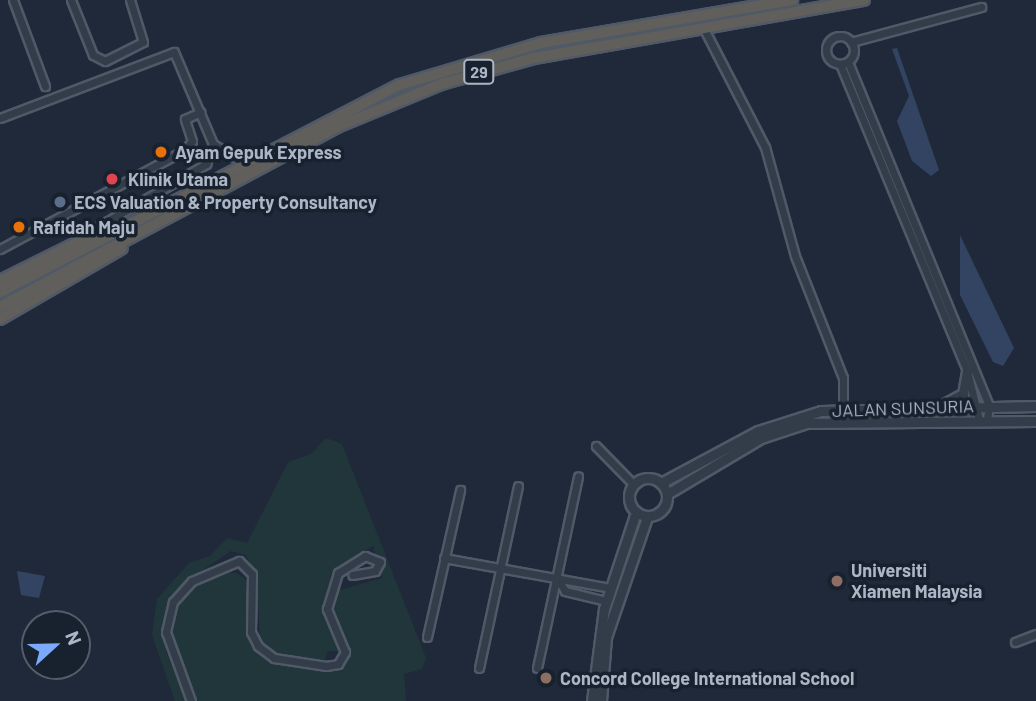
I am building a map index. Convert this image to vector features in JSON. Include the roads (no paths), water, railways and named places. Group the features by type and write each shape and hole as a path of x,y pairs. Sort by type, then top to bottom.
{"highway":[{"name":"29","path":"0,292 334,114 443,70 541,44 792,0"},
{"name":"29","path":"0,307 337,127 441,84 534,58 861,0"},
{"path":"0,281 76,239 147,212"},
{"path":"0,319 95,269 146,229"}],"street":[{"path":"13,0 45,86"},
{"path":"71,0 93,54 105,61 143,42 130,0"},
{"path":"981,7 851,42 839,36 828,44 828,57 844,63 984,405 983,420"},
{"path":"703,26 765,147 795,256 843,378 844,409"},
{"path":"851,42 844,63 967,371 984,405"},
{"path":"0,118 167,51 179,56 213,144 243,163"},
{"path":"0,249 185,150 192,141 185,119 201,112"},
{"path":"76,239 206,164 213,144"},
{"path":"881,406 957,401 969,382 967,371"},
{"name":"JALAN SUNSURIA","path":"661,483 758,431 844,409 881,406 1036,406"},
{"name":"JALAN SUNSURIA","path":"667,494 761,439 806,423 1036,421"},
{"path":"596,446 634,485"},
{"path":"537,668 559,583 578,476"},
{"path":"592,701 606,601 636,512 629,496 634,485 650,478 661,483 667,494 663,510 647,517 607,637 601,701"},
{"path":"478,668 518,486"},
{"path":"427,637 460,490"},
{"path":"636,512 647,517"},
{"path":"191,701 166,632 173,602 192,582 239,561 252,574 251,632 258,646 274,658 326,666 338,664 345,652 327,609 338,573 365,556 380,562 375,571 352,575"},
{"path":"444,558 559,583 569,579 611,588"},
{"path":"559,583 565,591 606,601"},
{"path":"1015,642 1036,634"}],"water":[{"path":"897,48 939,170 931,176 912,161 897,121 909,96 892,49"},
{"path":"960,235 1014,348 1003,366 993,362 960,295"},
{"path":"17,571 45,576 39,598 21,595"}],"place":[{"name":"Ayam Gepuk Express","path":"161,152"},
{"name":"Klinik Utama","path":"112,179"},
{"name":"ECS Valuation & Property Consultancy","path":"60,202"},
{"name":"Rafidah Maju","path":"19,227"},
{"name":"Universiti Xiamen Malaysia","path":"837,581"},
{"name":"Concord College International School","path":"546,678"}]}
